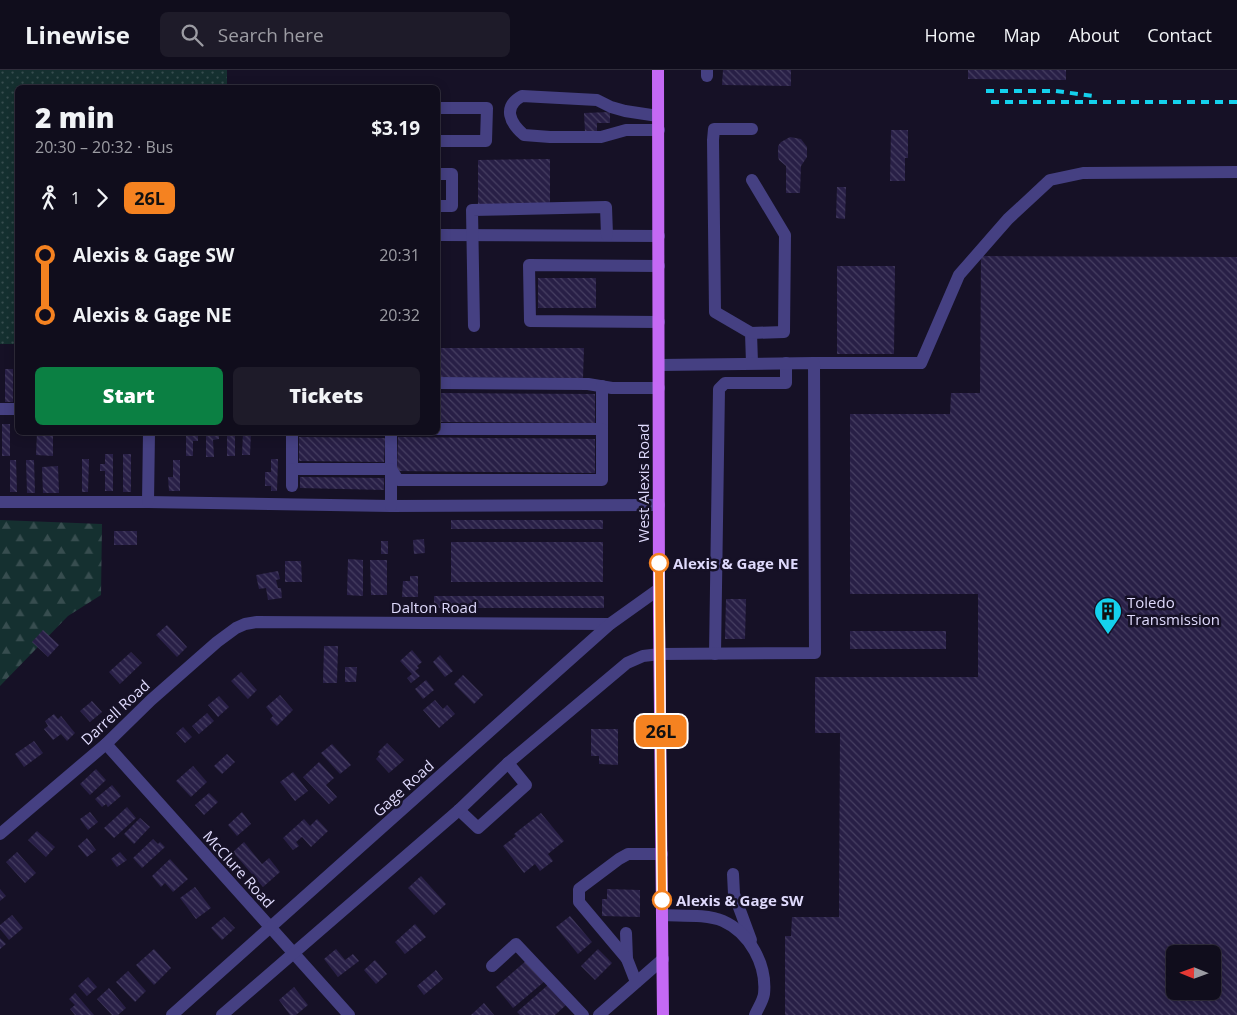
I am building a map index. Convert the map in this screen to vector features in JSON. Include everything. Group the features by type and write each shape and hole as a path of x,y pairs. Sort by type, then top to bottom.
{"main road":[{"name":"West Alexis Road","path":"658,70 659,589 663,1015"}],"street":[{"path":"658,116 626,111 611,107 597,100 522,96 515,100 510,111 510,120 524,135 601,137 626,130 659,130"},
{"path":"440,108 487,108 486,141 440,141"},
{"path":"752,129 714,129 715,312 751,333 784,332 785,235 752,180"},
{"path":"659,365 921,363 959,275 1008,219 1050,180 1083,173 1237,172"},
{"path":"440,174 452,174 452,206 440,206"},
{"path":"474,326 472,210 606,208 607,236"},
{"path":"440,235 659,236"},
{"path":"659,266 529,265 530,321 659,322"},
{"path":"751,333 752,363"},
{"path":"715,654 719,389 725,383 786,383 786,363"},
{"path":"222,1015 459,810 508,763 627,663 643,656 660,654 815,653 814,363"},
{"path":"440,383 588,384 612,388 659,388"},
{"path":"391,469 398,480 602,480 602,386"},
{"path":"0,409 15,409"},
{"path":"440,429 602,429"},
{"path":"148,502 149,435"},
{"path":"292,435 292,486"},
{"path":"391,435 391,506"},
{"path":"292,469 391,469"},
{"path":"0,502 148,502 391,506 659,505"},
{"name":"Gage Road","path":"172,1015 610,624 659,589"},
{"name":"Dalton Road","path":"257,622 610,624"},
{"name":"Darrell Road","path":"0,834 106,744 151,700 217,642 236,628 257,622"},
{"name":"McClure Road","path":"106,744 348,1015"},
{"path":"459,810 478,828 526,785 508,763"},
{"path":"636,982 627,959 579,902 579,889 618,859 628,854 662,854"},
{"path":"733,874 734,894 764,978 764,996 756,1015"},
{"path":"662,915 701,917 722,921 741,933 754,949"},
{"path":"626,933 627,959"},
{"path":"492,966 516,944 583,1015"},
{"path":"599,1015 662,959"}],"green space":[{"path":"0,70 227,70 227,85 15,85 15,344 0,344"},
{"path":"0,520 102,524 101,595 68,616 0,686"}],"building":[{"path":"723,70 791,70 791,86 722,85"},
{"path":"968,70 1066,70 1066,80 968,79"},
{"path":"610,112 610,123 597,123 597,132 585,132 584,113"},
{"path":"891,130 908,130 908,158 905,158 905,181 890,181"},
{"path":"790,137 801,139 807,147 807,157 801,166 800,193 786,193 786,166 779,160 778,156 778,146"},
{"path":"550,159 550,205 478,206 478,160"},
{"path":"837,187 846,187 845,219 836,218"},
{"name":"Toledo Transmission","path":"981,256 1237,257 1237,1015 785,1015 785,936 791,936 792,917 839,917 840,733 815,733 815,677 978,677 978,594 850,594 850,414 950,414 951,393 980,393"},
{"path":"837,266 895,266 894,354 837,354"},
{"path":"538,278 596,278 596,308 538,308"},
{"path":"440,348 584,348 583,378 440,377"},
{"path":"5,369 13,369 13,402 5,402"},
{"path":"440,393 595,394 595,423 440,422"},
{"path":"2,424 10,424 10,456 2,456"},
{"path":"37,435 53,435 53,456 36,455"},
{"path":"186,435 198,435 198,441 193,441 193,456 186,456"},
{"path":"206,435 219,435 219,439 213,440 214,457 206,457"},
{"path":"227,435 235,435 235,456 227,456"},
{"path":"243,435 251,435 250,455 242,455"},
{"path":"299,437 385,438 384,462 299,461"},
{"path":"398,437 595,439 595,473 397,471"},
{"path":"105,454 113,454 113,491 105,491 105,471 100,471 100,464 105,464"},
{"path":"123,454 131,454 131,492 123,492"},
{"path":"82,459 89,459 88,492 82,492"},
{"path":"271,459 278,459 277,491 271,491 271,486 265,486 265,472 271,472"},
{"path":"10,460 16,460 17,492 10,492"},
{"path":"26,460 34,460 35,493 27,493"},
{"path":"173,460 180,460 180,491 169,491 168,477 173,477"},
{"path":"58,466 59,493 43,493 42,467"},
{"path":"300,477 384,478 384,490 300,488"},
{"path":"451,520 603,520 603,529 451,529"},
{"path":"114,531 137,531 137,545 114,545"},
{"path":"424,539 425,553 414,554 413,540"},
{"path":"381,541 388,541 388,554 381,554"},
{"path":"451,542 603,542 603,582 451,582"},
{"path":"348,559 363,560 363,596 347,595"},
{"path":"370,560 387,560 387,595 371,595"},
{"path":"285,561 301,561 302,582 285,582"},
{"path":"278,571 280,579 276,580 278,588 281,588 282,598 268,600 266,588 259,589 256,575"},
{"path":"410,576 418,576 418,597 402,597 403,581 410,581"},
{"path":"434,596 604,596 604,608 434,608"},
{"path":"726,599 746,599 745,639 725,639"},
{"path":"167,625 187,647 177,657 156,635"},
{"path":"43,630 59,645 48,657 32,642"},
{"path":"850,631 946,631 946,649 850,649"},
{"path":"324,646 338,646 337,683 323,683"},
{"path":"412,650 422,662 415,671 420,676 411,683 407,678 412,674 400,661"},
{"path":"131,652 142,663 120,684 109,672"},
{"path":"440,655 453,671 445,677 433,662"},
{"path":"345,667 357,667 356,682 345,682"},
{"path":"241,672 257,690 248,699 231,681"},
{"path":"463,675 483,695 474,704 454,684"},
{"path":"426,680 434,690 423,699 415,689"},
{"path":"280,695 293,710 277,726 270,719 273,716 266,707"},
{"path":"219,696 229,707 218,717 208,705"},
{"path":"435,700 443,709 447,705 455,714 439,728 423,710"},
{"path":"92,701 102,712 90,722 80,711"},
{"path":"207,713 214,721 199,734 192,726"},
{"path":"54,714 58,719 61,716 75,733 67,741 61,734 53,740 44,729 48,726 45,721"},
{"path":"183,727 192,737 185,743 176,733"},
{"path":"591,729 618,729 618,765 599,764 599,756 591,756"},
{"path":"34,741 43,753 24,767 15,754"},
{"path":"387,743 404,760 389,773 376,759 380,754 378,752"},
{"path":"332,744 351,765 340,774 321,753"},
{"path":"227,754 235,762 222,774 214,766"},
{"path":"319,762 334,778 326,785 337,797 329,804 303,777"},
{"path":"193,766 207,782 191,797 176,781"},
{"path":"96,769 106,780 90,795 80,784"},
{"path":"293,772 308,791 295,801 280,782"},
{"path":"112,785 121,796 108,807 106,804 102,807 95,799"},
{"path":"209,793 218,802 204,815 195,805"},
{"path":"127,807 136,818 114,838 104,828"},
{"path":"90,812 98,822 88,830 80,819"},
{"path":"242,812 251,824 237,836 228,825"},
{"path":"541,813 564,841 548,854 553,861 540,871 535,864 524,873 503,846 516,836 514,834"},
{"path":"140,818 150,827 134,844 124,834"},
{"path":"304,819 310,826 317,819 328,831 311,847 302,837 296,842 299,846 293,850 283,838"},
{"path":"37,831 55,847 46,857 28,840"},
{"path":"87,838 96,850 87,857 78,846"},
{"path":"153,839 165,847 142,868 133,858"},
{"path":"244,842 262,864 269,858 280,872 263,887 233,852"},
{"path":"17,852 36,873 25,883 6,862"},
{"path":"120,852 127,860 117,867 111,859"},
{"path":"170,859 188,879 173,892 165,883 161,887 152,876"},
{"path":"421,876 446,904 434,915 408,888"},
{"path":"195,887 211,908 196,919 180,898"},
{"path":"0,889 6,896 0,901"},
{"path":"607,889 640,890 640,917 602,916 602,899 607,899"},
{"path":"12,915 23,928 9,940 0,929 0,925"},
{"path":"570,916 592,942 578,954 556,927"},
{"path":"224,917 235,928 222,940 211,928"},
{"path":"415,924 426,937 405,954 395,942"},
{"path":"0,938 6,944 0,949"},
{"path":"154,949 171,968 154,985 136,965"},
{"path":"336,949 345,960 353,954 359,961 338,977 324,959"},
{"path":"598,949 612,963 595,980 581,966"},
{"path":"375,960 387,974 376,984 364,970"},
{"path":"527,960 545,981 513,1008 496,987"},
{"path":"436,970 443,979 424,995 417,986"},
{"path":"128,971 146,991 135,1002 116,982"},
{"path":"88,977 97,987 87,996 78,986"},
{"path":"548,985 566,1005 555,1015 520,1015 517,1012"},
{"path":"294,987 308,1005 296,1015 290,1015 279,1000"},
{"path":"109,988 126,1008 118,1015 112,1015 97,999"},
{"path":"75,993 94,1015 75,1015 70,1009 75,1005 69,999"},
{"path":"484,1003 494,1015 471,1015"}],"railway":[{"path":"986,91 1056,91 1093,96"},
{"path":"991,102 1237,102"}],"bus line":[{"name":"26L","path":"659,563 662,900"}],"place":[{"name":"Alexis & Gage NE","path":"659,563"},
{"name":"Toledo Transmission","path":"1108,635"},
{"name":"Alexis & Gage SW","path":"662,900"}]}
